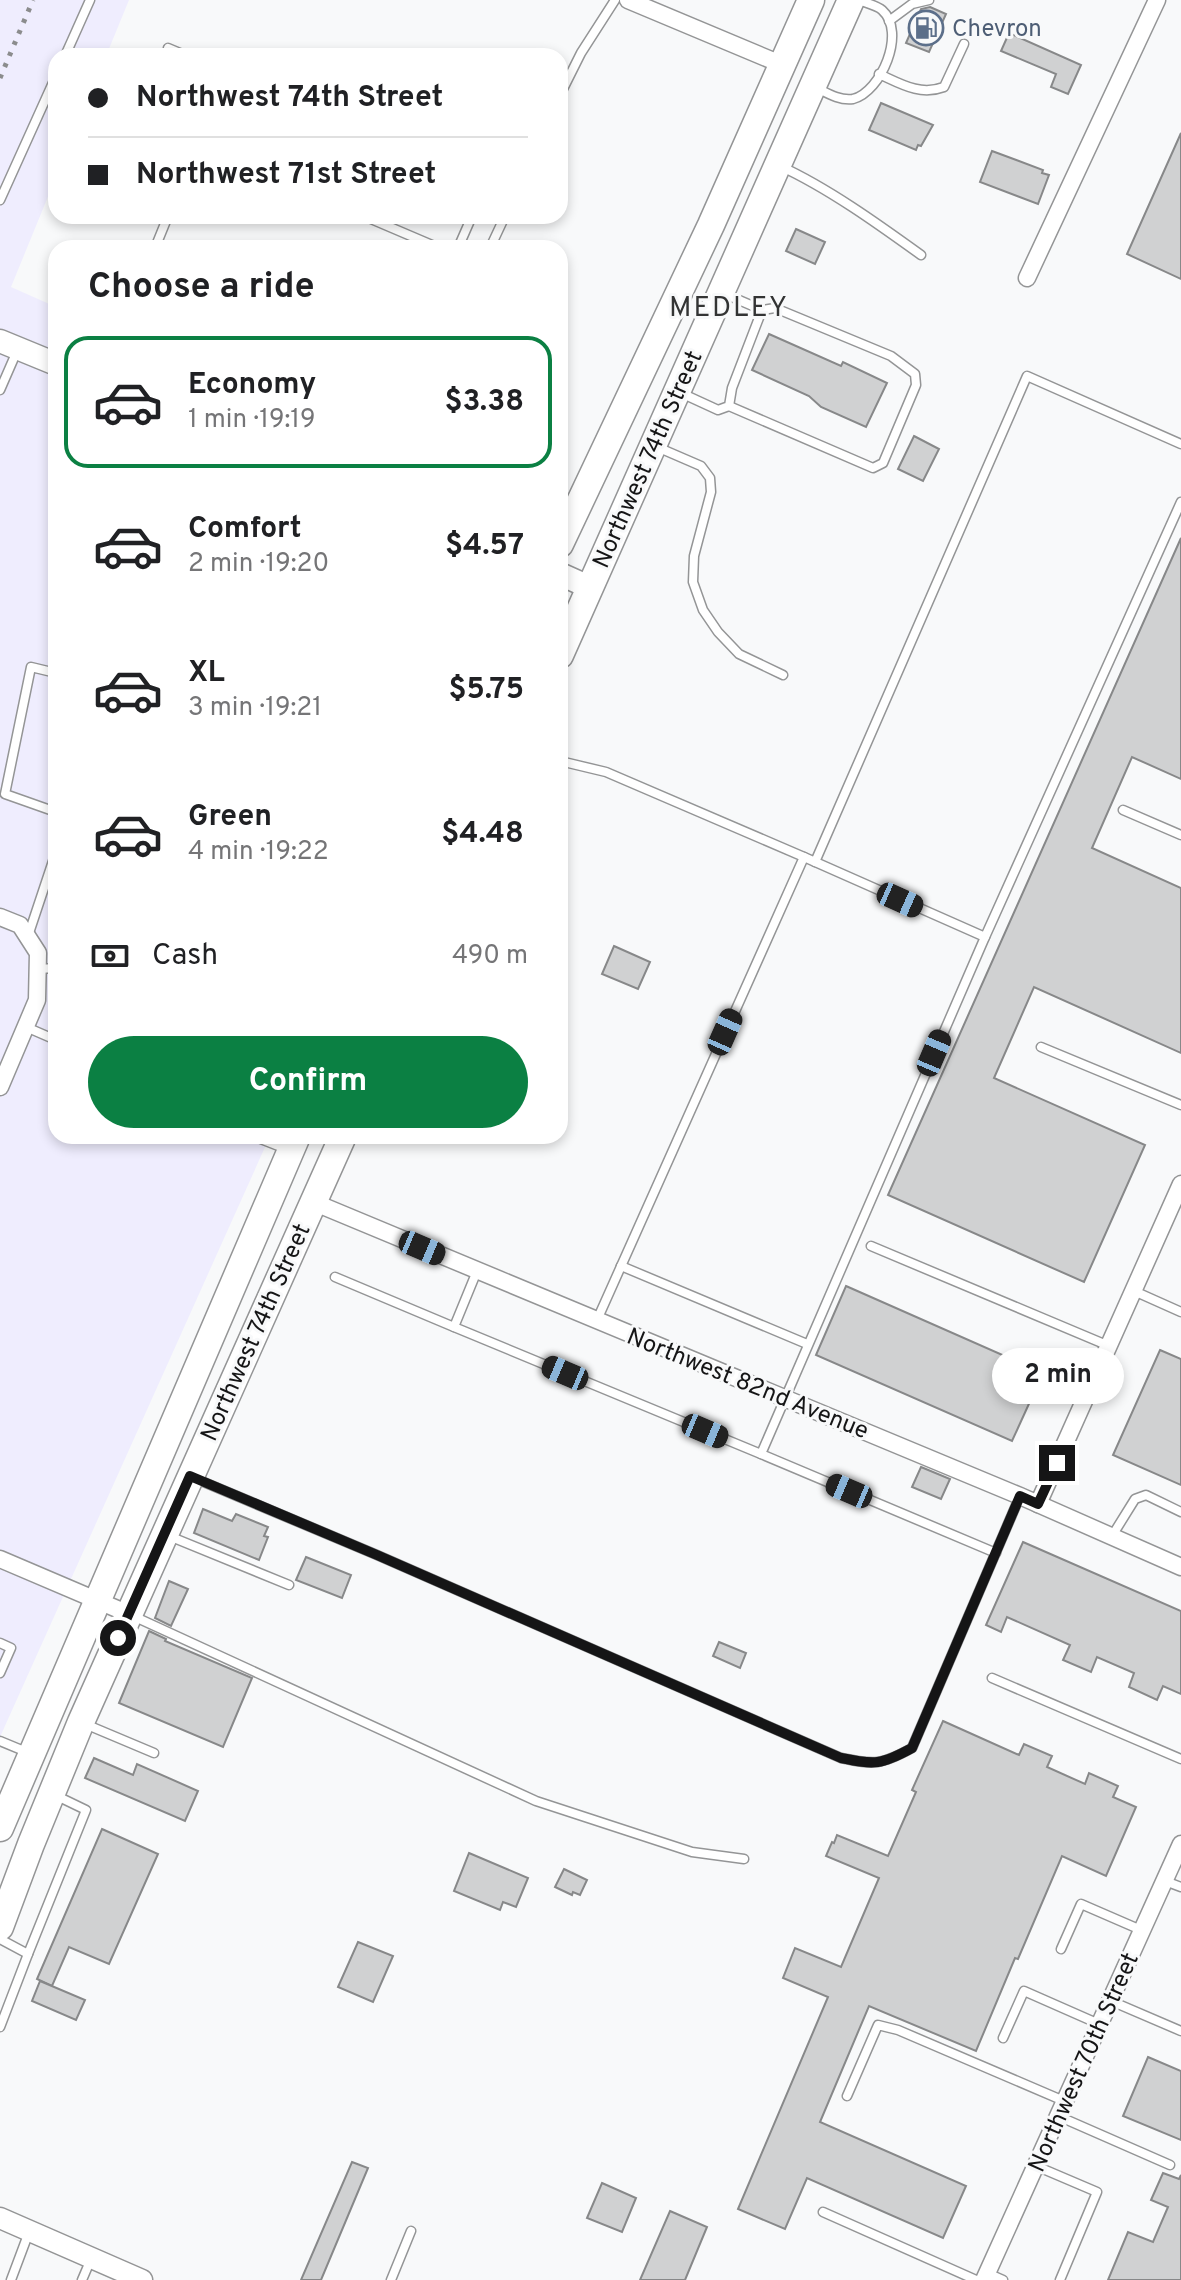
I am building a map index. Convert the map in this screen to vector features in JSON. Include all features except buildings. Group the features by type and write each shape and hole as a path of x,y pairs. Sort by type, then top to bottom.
{"main road":[{"name":"Northwest 74th Street","path":"568,527 711,225 811,0"},
{"name":"Northwest 74th Street","path":"568,636 851,0"},
{"path":"711,225 708,260 721,293"},
{"path":"9,344 48,361"},
{"path":"568,578 589,587"},
{"name":"Northwest 74th Street","path":"0,1828 294,1144"},
{"name":"Northwest 74th Street","path":"0,1927 81,1722 339,1144"}],"street":[{"path":"628,0 783,65"},
{"path":"1027,278 1157,0"},
{"path":"0,917 20,925 38,961 37,1000 0,1087"},
{"path":"1038,1504 1181,1184"},
{"name":"Northwest 82nd Avenue","path":"313,1202 1020,1496 1181,1567"},
{"path":"0,1559 129,1614"},
{"name":"Northwest 70th Street","path":"988,2278 1181,1844"},
{"path":"0,2218 142,2280"}],"lane":[{"path":"69,48 90,0"},
{"path":"568,78 615,0"},
{"path":"812,86 837,97 853,99 874,85 893,47 889,21 881,10 859,0"},
{"path":"889,21 912,4 929,0"},
{"path":"879,74 919,91 933,92 944,87 964,44"},
{"path":"0,200 48,94"},
{"path":"777,165 799,174 921,255"},
{"path":"383,224 420,240"},
{"path":"676,391 718,410 729,406 873,468 883,463 916,385 915,374 891,356 775,308 762,310 721,293"},
{"path":"729,406 732,388 762,310"},
{"path":"0,390 9,344"},
{"path":"815,862 1027,376 1181,444"},
{"path":"653,445 701,466 710,478 711,492 694,556 693,582 703,610 739,654 783,675"},
{"path":"761,1454 985,937 1181,502"},
{"path":"48,671 31,667 5,794 48,809"},
{"path":"568,763 606,772 985,937"},
{"path":"1123,810 1181,835"},
{"path":"597,1321 804,857"},
{"path":"28,937 48,876"},
{"path":"38,961 48,965"},
{"path":"26,1027 48,1037"},
{"path":"1041,1047 1181,1105"},
{"path":"871,1246 1110,1347"},
{"path":"621,1266 807,1344"},
{"path":"454,1327 477,1271"},
{"path":"335,1277 996,1553"},
{"path":"1134,1291 1181,1312"},
{"path":"190,1476 841,1758 867,1763 888,1761 912,1748 1020,1496"},
{"path":"1112,1536 1135,1499 1146,1495 1181,1512"},
{"path":"164,1534 289,1585"},
{"path":"129,1614 536,1801 692,1852 744,1859"},
{"path":"0,1643 11,1648 0,1673"},
{"path":"992,1678 1181,1759"},
{"path":"81,1722 154,1753"},
{"path":"0,1741 30,1754"},
{"path":"0,2027 86,1810 51,1793"},
{"path":"1165,1881 1181,1887"},
{"path":"1061,1949 1081,1904 1142,1930"},
{"path":"0,1939 28,1954"},
{"path":"1003,2038 1024,1991 1100,2025"},
{"path":"1111,2001 1181,2031"},
{"path":"847,2096 878,2025 898,2030 1170,2165"},
{"path":"1036,2166 1097,2192 1060,2280"},
{"path":"823,2212 988,2278"},
{"path":"11,2280 30,2231"},
{"path":"391,2280 411,2231"},
{"path":"82,2280 91,2258"}],"shaded area":[{"path":"0,0 129,0 109,48 48,48 48,197 11,287 48,303 48,1144 266,1144 0,1737"}],"railway":[{"path":"0,78 33,0"}],"place":[{"name":"Chevron","path":"926,28"}],"district":[{"name":"MEDLEY","path":"729,306"}],"route":[{"path":"118,1638 190,1476 841,1758 867,1763 888,1761 912,1748 1020,1496 1038,1504 1057,1463"}]}
